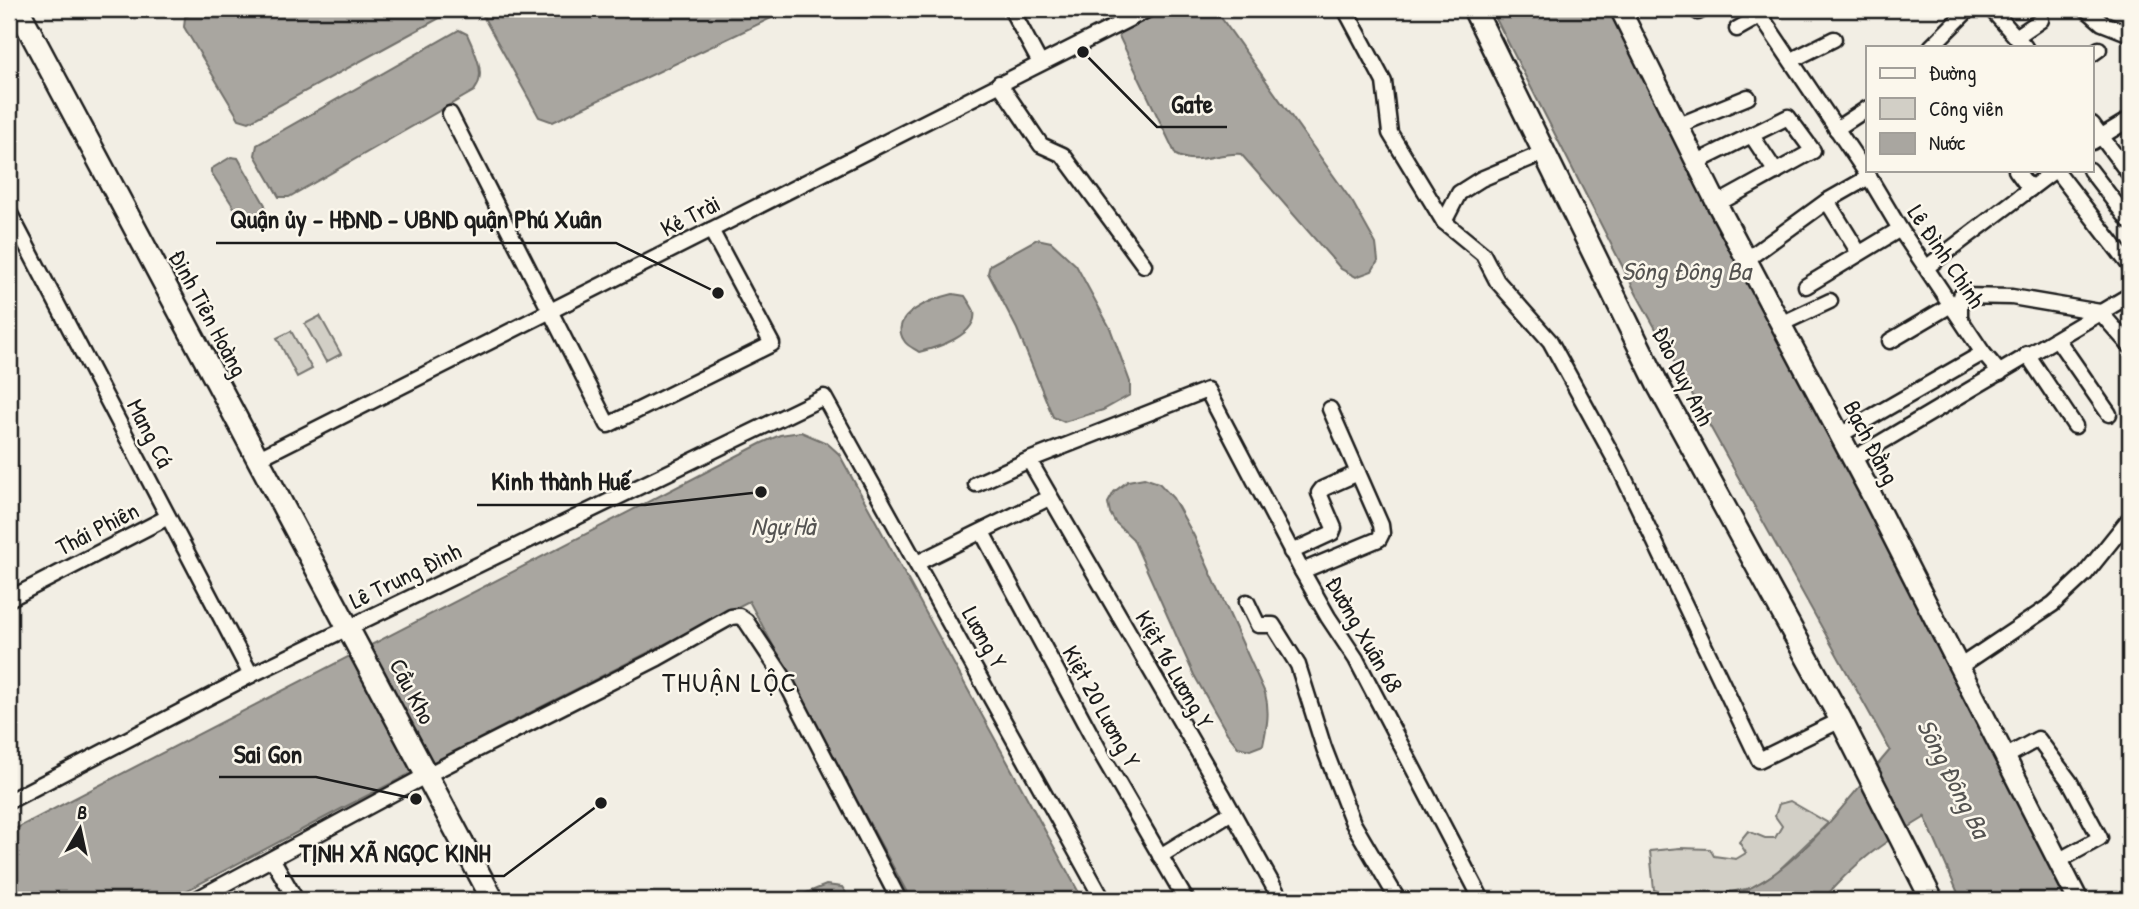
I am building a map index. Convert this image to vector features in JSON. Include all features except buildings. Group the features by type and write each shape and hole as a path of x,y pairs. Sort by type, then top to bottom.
{"main road":[{"name":"Đinh Tiên Hoàng","path":"18,9 352,633"},
{"name":"Đào Duy Anh","path":"1474,9 1658,384 1841,720 1932,900"},
{"name":"Cầu Kho","path":"352,633 425,771"},
{"path":"425,771 493,900"}],"street":[{"path":"1011,9 1040,63"},
{"name":"Kẻ Trài","path":"257,459 1149,9"},
{"path":"1345,9 1384,82 1390,133 1444,222 1483,254 1497,281 1550,341 1620,469 1759,760 1841,720"},
{"name":"Bạch Đằng","path":"1620,9 1677,127 1853,459 2078,900"},
{"path":"1932,46 1969,9"},
{"path":"1991,9 2020,42 2041,20"},
{"path":"2086,9 2097,20 2130,34"},
{"path":"1737,29 1758,12"},
{"name":"Lê Đình Chinh","path":"1758,12 1866,169"},
{"path":"1770,58 1788,55 1834,39"},
{"path":"999,83 1041,145 1063,155 1144,265"},
{"path":"1677,127 1748,97"},
{"path":"1836,129 1866,109"},
{"path":"450,114 608,425 772,344 711,230"},
{"path":"1697,162 1788,117 1813,151 1717,204"},
{"path":"2130,119 2095,134 2130,175"},
{"path":"1752,136 1776,172"},
{"path":"1444,222 1460,192 1481,179 1543,153"},
{"path":"1746,260 1866,169"},
{"name":"Lê Đình Chinh","path":"1868,172 1900,229 1983,354 2000,373"},
{"path":"2017,172 2030,189"},
{"path":"1927,267 2053,172"},
{"path":"2058,172 2130,266"},
{"path":"2092,172 2130,222"},
{"path":"1827,201 1858,253"},
{"name":"Mang Cá","path":"9,212 251,675"},
{"path":"1806,286 1900,229"},
{"path":"1853,459 2130,295"},
{"path":"1890,341 1955,310 1960,296 2012,297 2100,312 2130,346"},
{"path":"1781,324 1830,301"},
{"path":"2057,339 2109,414"},
{"path":"1840,435 1983,354"},
{"path":"2027,354 2075,426"},
{"name":"Đường Xuân 68","path":"1029,460 1207,390 1301,571 1356,659 1482,900"},
{"name":"Lương Y","path":"824,397 1103,900"},
{"name":"Lê Trung Đình","path":"9,801 251,675 352,633 824,397"},
{"path":"1301,571 1381,538 1381,526 1330,409"},
{"path":"976,484 1029,460"},
{"name":"Kiệt 16 Lương Y","path":"1029,460 1281,900"},
{"path":"1291,552 1332,533 1334,528 1319,493 1322,489 1357,473"},
{"path":"917,563 1049,498"},
{"name":"Thái Phiên","path":"9,599 169,517"},
{"path":"1959,667 2053,604 2085,574 2130,518"},
{"name":"Kiệt 20 Lương Y","path":"982,532 1103,757 1186,900"},
{"path":"1247,602 1258,625 1273,625 1298,665 1343,798 1366,849 1398,900"},
{"path":"195,900 273,860 425,771 658,658 731,617 739,616 746,621 782,675 899,900"},
{"path":"2005,757 2038,739 2070,782 2100,838 2058,861"},
{"path":"1160,856 1232,812"},
{"path":"273,860 296,900"}],"green space":[{"path":"320,316 341,354 326,362 305,324"},
{"path":"291,331 312,369 297,377 277,338"},
{"path":"1790,801 1828,823 1776,873 1751,888 1689,900 1654,890 1650,851 1710,849 1714,856 1736,859 1746,853 1739,842 1748,831 1765,838 1775,838 1782,826 1775,816 1779,804"}],"water":[{"path":"201,9 456,9 249,122 239,119 184,27 185,17"},
{"path":"495,9 790,9 553,122 539,117 483,16"},
{"path":"839,9 886,9 870,16 853,17 842,14"},
{"path":"1106,9 1190,9 1217,12 1353,203 1376,244 1378,261 1372,271 1356,277 1341,269 1241,154 1200,159 1176,155"},
{"name":"Sông Đông Ba","path":"1491,9 1611,9 1802,374 2068,900 1961,900 1924,815 1924,818 1857,865 1823,900 1722,900 1763,881 1807,846 1890,750 1637,295"},
{"path":"459,30 467,34 480,70 474,91 289,197 279,197 255,155 257,145"},
{"path":"231,157 238,158 265,205 264,210 246,221 241,210 237,212 211,172 211,169"},
{"path":"1037,239 1051,242 1076,265 1110,328 1130,382 1130,395 1103,410 1064,422 1053,417 1017,329 988,273 990,265"},
{"path":"953,294 965,296 973,309 974,319 970,327 945,344 919,352 906,343 901,332 907,316 925,304"},
{"name":"Ngự Hà","path":"801,432 827,443 839,454 1083,900 911,900 749,601 169,900 9,900 9,832 762,443 780,435"},
{"path":"1144,478 1159,483 1173,498 1194,536 1265,693 1268,713 1263,745 1250,750 1238,747 1227,733 1194,675 1133,539 1115,522 1110,513 1108,503 1114,492 1128,481"},
{"path":"826,885 842,887 851,900 789,900"}],"place":[{"name":"Gate","path":"1083,52"},
{"name":"Quận ủy - HĐND - UBND quận Phú Xuân","path":"718,293"},
{"name":"Kinh thành Huế","path":"761,492"},
{"name":"Sai Gon","path":"416,799"},
{"name":"TỊNH XÃ NGỌC KINH","path":"601,803"}],"district":[{"name":"THUẬN LỘC","path":"730,682"}]}
